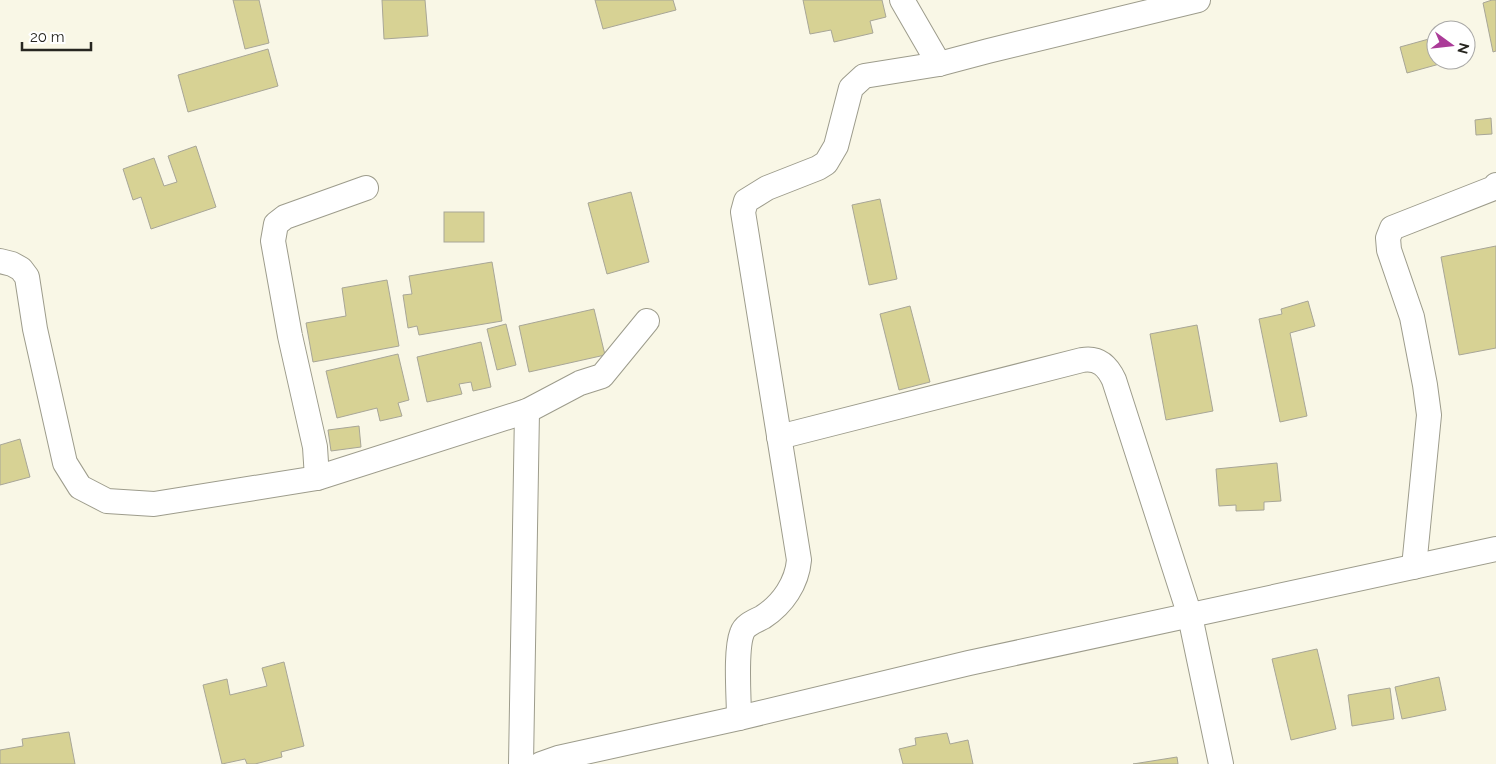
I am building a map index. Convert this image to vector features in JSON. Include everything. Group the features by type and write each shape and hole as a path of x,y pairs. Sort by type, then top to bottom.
{"street":[{"path":"902,0 938,64"},
{"path":"739,718 739,650 742,634 749,625 765,616 782,600 798,572 799,560 743,212 746,201 767,188 826,163 836,146 851,88 864,76 938,64 1198,0"},
{"path":"1414,567 1429,415 1412,317 1388,250 1388,238 1392,228 1494,188 1496,185"},
{"path":"317,478 315,447 290,336 273,241 276,224 285,217 366,188"},
{"path":"0,261 21,269 27,277 35,328 65,463 80,487 107,501 154,504 317,478 527,411 580,383 602,376 647,320"},
{"path":"779,437 1082,360 1089,359 1108,367 1114,380 1190,616 1221,764"},
{"path":"521,764 527,411"},
{"path":"541,764 558,758 739,718 969,663 1496,549"}],"building":[{"path":"233,0 259,0 269,43 245,49"},
{"path":"382,0 425,0 428,36 384,39"},
{"path":"595,0 673,0 676,10 603,29"},
{"path":"803,0 882,0 886,17 870,21 873,33 834,42 831,30 810,34"},
{"path":"1496,0 1496,51 1493,52 1483,3"},
{"path":"1426,40 1426,68 1407,73 1400,47"},
{"path":"268,49 278,86 188,112 178,75"},
{"path":"1491,118 1492,134 1476,135 1475,120"},
{"path":"196,146 216,207 151,229 141,197 133,200 123,169 154,158 164,186 177,182 168,156"},
{"path":"631,192 649,262 607,274 588,203"},
{"path":"880,199 897,279 869,285 852,205"},
{"path":"444,212 484,212 484,242 444,242"},
{"path":"1496,246 1496,348 1459,355 1441,257"},
{"path":"492,262 502,321 419,335 417,326 408,328 403,295 412,294 409,276"},
{"path":"387,280 399,346 313,362 306,323 346,316 342,288"},
{"path":"1308,301 1315,326 1290,333 1307,416 1280,422 1259,319 1282,314 1281,309"},
{"path":"910,306 930,382 899,390 880,314"},
{"path":"594,309 605,355 529,372 519,326"},
{"path":"506,324 516,365 497,370 487,329"},
{"path":"1197,325 1213,411 1166,420 1150,334"},
{"path":"481,342 491,387 473,391 471,382 459,384 462,394 427,402 417,357"},
{"path":"398,354 409,400 398,403 402,416 380,421 377,408 337,418 326,371"},
{"path":"359,426 361,447 331,451 328,430"},
{"path":"20,439 30,477 0,485 0,445"},
{"path":"1277,463 1281,501 1264,502 1264,510 1236,511 1236,505 1219,506 1216,469"},
{"path":"1317,649 1336,729 1291,740 1272,659"},
{"path":"284,662 304,746 281,752 282,757 255,764 247,764 245,759 222,764 203,685 227,679 230,695 267,686 262,668"},
{"path":"1439,677 1446,710 1402,719 1395,687"},
{"path":"1390,688 1394,719 1352,726 1348,695"},
{"path":"69,732 75,764 0,764 0,750 23,746 22,739"},
{"path":"947,733 950,744 968,740 973,764 903,764 899,749 916,745 915,738"},
{"path":"1177,757 1178,764 1133,764"}]}
